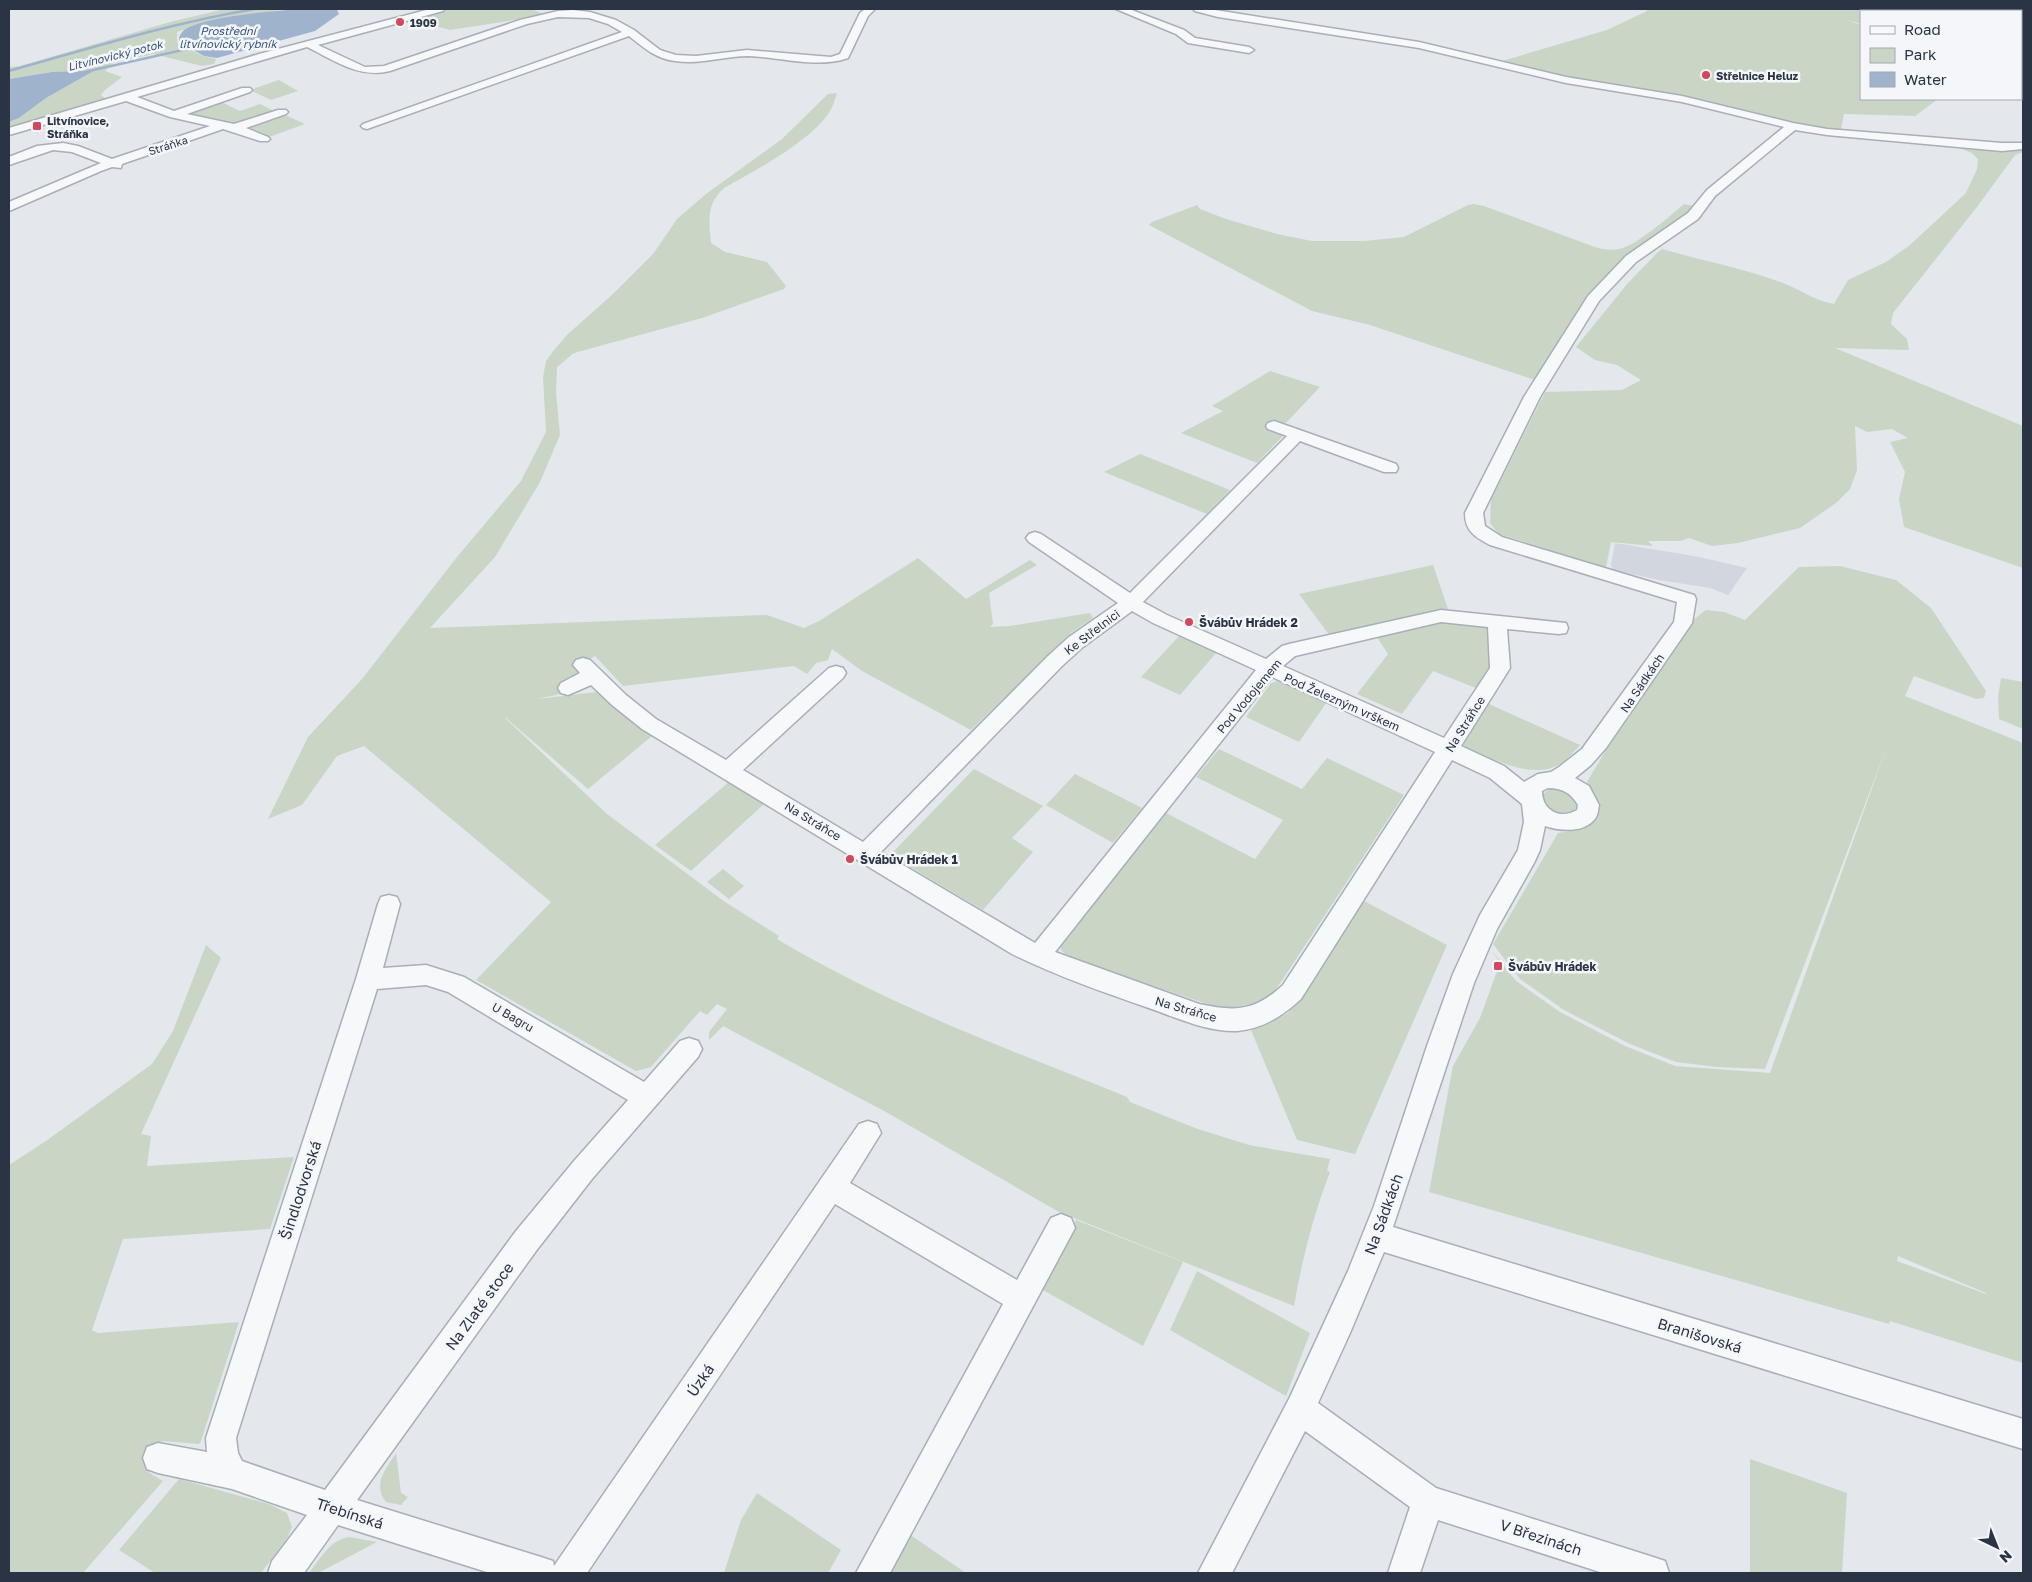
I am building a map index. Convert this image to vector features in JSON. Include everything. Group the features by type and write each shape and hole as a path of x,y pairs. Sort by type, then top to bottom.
{"street":[{"path":"9,132 308,44 440,9"},
{"path":"308,44 364,70 373,71 386,69 524,22 558,14 582,14 600,18 630,32 662,55 696,59 747,53 832,60 844,56 864,15 870,9"},
{"path":"1121,9 1180,32 1186,38 1200,43 1249,50"},
{"path":"1198,9 1419,45 1566,80 1682,100 1793,126 1846,134 2002,147 2023,146"},
{"path":"1213,22 1250,9"},
{"path":"322,51 402,28"},
{"path":"1180,32 1193,28"},
{"path":"372,121 630,32"},
{"path":"174,115 246,90"},
{"name":"Stráňka","path":"127,97 174,115 229,127 264,139"},
{"path":"229,127 282,112"},
{"name":"Na Sádkách","path":"1549,780 1567,773 1585,760 1626,707 1683,622 1687,599 1496,541 1479,532 1473,524 1474,513 1532,396 1593,299 1632,260 1693,216 1711,193 1793,126"},
{"name":"Stráňka","path":"9,208 89,171 116,165 229,127"},
{"path":"9,161 41,148 60,145 72,147 116,165"},
{"path":"1274,426 1390,468"},
{"name":"Ke Střelnici","path":"866,853 1076,642 1131,603 1298,434"},
{"name":"Pod Železným vrškem","path":"1035,538 1131,603 1172,625 1497,772 1532,804"},
{"name":"Pod Vodojemem","path":"1038,956 1268,669 1289,651 1440,616 1559,628"},
{"name":"Na Stráňce","path":"568,688 588,670 619,700 649,724 1038,956 1060,966 1198,1015 1216,1020 1233,1020 1253,1018 1266,1013 1281,1004 1292,992 1500,668 1496,621"},
{"path":"728,771 836,673"},
{"name":"Na Sádkách","path":"1585,760 1580,779 1585,797"},
{"name":"Pod Železným vrškem","path":"1497,772 1549,780"},
{"path":"1549,780 1570,784 1585,797 1588,811 1584,817 1569,823 1550,819 1532,804 1532,787 1549,780"},
{"name":"Na Sádkách","path":"1214,1573 1300,1409 1348,1306 1377,1236 1462,983 1492,915 1532,846 1537,822 1532,804"},
{"name":"Na Sádkách","path":"1532,846 1554,830 1569,823"},
{"name":"Šindlodvorská","path":"232,1474 223,1457 221,1438 368,979 390,904"},
{"name":"U Bagru","path":"368,979 426,974 455,984 646,1097"},
{"name":"Na Zlaté stoce","path":"284,1573 526,1241 646,1097 689,1049"},
{"name":"Úzká","path":"568,1573 868,1133"},
{"path":"832,1187 1022,1298"},
{"path":"872,1573 1061,1228"},
{"name":"Branišovská","path":"1377,1236 2023,1434"},
{"name":"V Březinách","path":"1300,1409 1428,1501 1653,1573"},
{"name":"Třebínská","path":"158,1458 232,1474 333,1508 541,1573"},
{"path":"1404,1573 1428,1501"}],"shaded area":[{"path":"1615,543 1699,557 1747,568 1728,595 1710,588 1613,570 1611,565"}],"green space":[{"path":"225,9 290,9 219,20 177,32 177,43 203,56 216,59 214,64 202,66 153,54 113,63 105,71 122,77 101,95 106,99 9,127 9,122 19,118 46,98 92,72 52,72 9,79 9,67 20,66 170,22"},
{"path":"452,9 532,9 546,15 450,30 410,19"},
{"name":"Střelnice Heluz","path":"1647,9 1990,9 1860,10 1860,24 1844,19 1860,25 1860,100 1937,100 1915,116 1844,114 1841,130 1813,127 1579,81 1499,62 1607,30 1647,11"},
{"path":"279,80 298,91 271,100 250,90"},
{"path":"837,93 830,111 810,133 782,154 724,188 718,194 711,207 709,220 711,243 725,252 767,262 786,286 784,289 702,318 574,353 557,367 556,392 560,435 540,482 495,557 430,628 767,615 804,628 819,621 918,558 966,599 1030,560 1037,565 989,593 993,624 990,627 1010,626 1090,613 1093,618 1072,632 971,730 862,671 832,649 828,660 816,663 807,674 794,666 623,686 595,656 581,664 581,673 574,691 537,699 597,692 619,712 652,736 588,789 506,718 508,716 505,718 607,814 725,902 779,936 777,939 816,961 940,1021 1127,1097 1130,1102 1195,1128 1249,1145 1330,1159 1327,1171 1330,1172 1309,1238 1294,1306 1059,1212 886,1112 723,1026 709,1040 709,1032 727,1009 717,1004 707,1015 700,1011 651,1067 636,1071 476,980 551,902 364,746 337,756 302,805 268,819 308,737 362,679 457,557 521,481 546,432 543,377 546,361 554,350 568,334 613,294 653,254 677,219 706,194 782,139 828,94"},
{"path":"219,101 240,111 260,104 276,112 235,124 186,115 188,112"},
{"path":"283,114 305,124 269,137 247,128 248,126"},
{"path":"1952,145 2000,149 2023,147 2023,152 2015,155 1977,207 1893,313 1891,324 1907,339 1909,350 1835,348 2023,426 2023,568 1904,527 1899,499 1905,472 1890,442 1908,438 1892,429 1867,432 1855,426 1857,470 1850,489 1836,503 1800,528 1738,543 1712,546 1689,538 1680,541 1648,541 1653,546 1611,542 1606,567 1499,534 1490,523 1491,500 1545,392 1622,390 1641,380 1617,365 1595,360 1576,347 1628,283 1657,253 1662,249 1773,279 1816,299 1834,304 1848,280 1886,262 1910,245 1966,193 1977,169 1978,159 1972,153"},
{"path":"1473,204 1484,206 1592,246 1612,250 1626,247 1653,230 1684,204 1694,206 1675,225 1611,274 1588,298 1569,324 1535,380 1370,325 1312,311 1149,225 1152,222 1197,205 1200,209 1226,219 1277,234 1312,241 1364,241 1404,237"},
{"path":"1270,371 1320,387 1285,424 1272,421 1267,423 1269,424 1266,428 1280,434 1282,437 1257,463 1181,433 1223,411 1212,406"},
{"path":"1140,454 1230,490 1207,514 1104,472"},
{"path":"1433,565 1448,609 1330,636 1299,594"},
{"path":"1840,566 1896,580 1931,608 1986,691 1984,698 1976,699 1914,676 1905,696 2023,743 2023,1363 1890,1321 1889,1324 1429,1192 1453,1066 1480,1018 1500,963 1493,952 1516,981 1560,1012 1625,1046 1675,1066 1770,1073 1887,746 1765,1069 1717,1067 1676,1062 1630,1044 1564,1010 1520,979 1493,944 1558,833 1581,828 1595,820 1598,813 1597,805 1587,782 1632,706 1688,624 1706,610 1724,612 1745,620 1799,567","holes":["1898,1256 1986,1293 1897,1261"]},
{"path":"1443,619 1490,625 1494,664 1476,688 1433,671 1402,714 1357,694 1388,654 1377,637"},
{"path":"1180,635 1217,652 1180,695 1141,677"},
{"path":"2001,678 2023,682 2023,729 1999,719 1998,697"},
{"path":"1278,681 1327,702 1299,742 1246,717 1271,683"},
{"path":"1489,704 1580,745 1560,764 1549,769 1537,770 1512,766 1465,748 1463,742"},
{"path":"1219,749 1302,789 1327,758 1404,795 1275,991 1254,1003 1234,1007 1216,1007 1068,957 1061,950 1061,943 1166,813 1255,859 1283,820 1196,777"},
{"path":"974,769 1043,806 1012,838 1033,852 983,910 890,855"},
{"path":"1075,774 1142,808 1113,843 1046,805"},
{"path":"729,782 765,803 691,871 655,845"},
{"path":"1550,789 1559,789 1572,796 1577,803 1575,809 1571,813 1565,814 1558,814 1552,811 1543,801 1543,794"},
{"path":"723,869 744,886 729,899 707,882"},
{"path":"1364,901 1447,945 1355,1154 1297,1140 1251,1030 1270,1023 1288,1013 1302,998"},
{"path":"206,945 221,958 141,1134 151,1136 147,1166 294,1157 270,1229 123,1239 92,1330 98,1333 239,1322 201,1441 199,1444 162,1441 148,1472 163,1481 83,1573 9,1573 9,1165 46,1141 152,1064 173,1031"},
{"path":"1076,1220 1183,1262 1143,1346 1041,1289"},
{"path":"1197,1271 1310,1333 1286,1396 1170,1330"},
{"path":"396,1453 401,1493 408,1497 401,1505 386,1502 380,1489 382,1477"},
{"path":"1750,1459 1847,1493 1842,1573 1750,1573"},
{"path":"179,1479 269,1504 287,1513 292,1527 288,1537 261,1573 155,1573 119,1550"},
{"path":"757,1493 841,1550 828,1573 724,1573 741,1520"},
{"path":"906,1532 966,1573 883,1573"},
{"path":"349,1537 377,1542 318,1573 309,1573 331,1546"}],"water":[{"name":"Prostřední litvínovický rybník","path":"298,9 334,9 339,14 315,31 217,58 204,56 179,42 179,37 183,31 205,22 221,18"},
{"path":"52,72 92,72 46,98 19,118 9,122 9,79"}],"waterway":[{"name":"Litvínovický potok","path":"9,71 193,21 255,9"},
{"name":"Litvínovický potok","path":"80,73 196,47"}],"place":[{"name":"1909","path":"400,22"},
{"name":"Střelnice Heluz","path":"1706,75"},
{"name":"Litvínovice, Stráňka","path":"37,126"},
{"name":"Švábův Hrádek 2","path":"1189,622"},
{"name":"Švábův Hrádek 1","path":"850,859"},
{"name":"Švábův Hrádek","path":"1498,966"}]}
